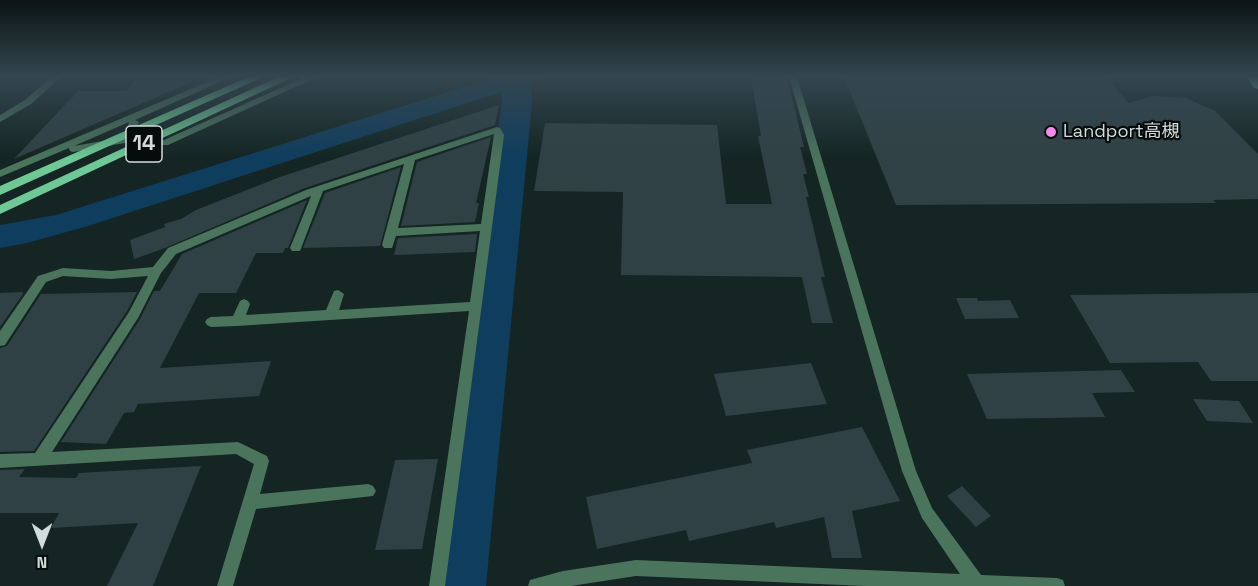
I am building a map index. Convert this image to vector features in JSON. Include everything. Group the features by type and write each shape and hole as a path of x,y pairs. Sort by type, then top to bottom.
{"main road":[{"name":"14","path":"0,190 196,104"},
{"name":"14","path":"0,210 229,104"}],"street":[{"path":"0,119 23,104"},
{"path":"0,174 164,104"},
{"path":"46,155 137,138 157,143 176,140 254,104"},
{"path":"801,104 909,471 927,513 978,585"},
{"path":"137,116 132,129 137,138"},
{"path":"38,460 134,315 156,271 172,251 318,190 496,130 500,135 437,586"},
{"path":"388,245 411,158"},
{"path":"296,248 318,190"},
{"path":"391,232 487,227"},
{"path":"0,341 42,279 63,272 111,275 156,271"},
{"path":"331,315 338,294"},
{"path":"237,321 244,304"},
{"path":"211,322 476,306"},
{"path":"0,461 238,448 262,461 225,586"},
{"path":"249,502 368,491"},
{"path":"536,586 563,579 636,568 978,585 1057,586"}],"water":[{"path":"409,104 463,104 88,226 0,248 0,225 56,215"}],"building":[{"path":"65,104 140,104 14,159"},
{"path":"756,104 794,104 804,147 800,147 807,174 803,174 809,197 806,197 825,277 821,277 833,323 812,323 802,277 621,275 623,192 534,191 545,123 717,125 726,204 772,204 758,136 761,136"},
{"name":"Landport高槻","path":"855,104 1200,104 1215,111 1258,154 1258,199 1213,200 1216,203 896,205"},
{"path":"499,105 495,125 305,188 134,259 130,240 165,227 164,224 181,219 196,210 280,177"},
{"path":"491,137 476,203 479,203 475,222 401,226 417,162"},
{"path":"401,167 380,246 303,248 325,193"},
{"path":"307,200 288,248 285,248 283,253 256,253 236,293 199,293 160,368 271,361 259,396 138,404 134,412 124,413 106,444 61,442 140,319 154,291 160,291 182,254"},
{"path":"477,234 475,252 394,255 398,238"},
{"path":"22,292 23,294 0,327 0,293"},
{"path":"137,292 127,311 34,451 0,452 0,348 7,346 41,294"},
{"path":"1258,293 1258,381 1211,381 1198,362 1110,363 1070,295"},
{"path":"956,298 977,298 978,301 1010,300 1019,318 965,319"},
{"path":"811,363 827,404 726,416 714,374"},
{"path":"1121,370 1135,392 1092,393 1105,417 987,419 967,374"},
{"path":"1193,399 1239,401 1253,423 1207,421"},
{"path":"862,427 900,501 852,511 862,558 832,558 824,517 776,528 774,522 689,541 686,530 597,549 586,497 752,463 747,450"},
{"path":"438,459 422,549 375,550 395,460"},
{"path":"201,466 153,586 107,586 138,523 51,528 59,513 0,513 0,470 25,469 19,477 76,478 79,473"},
{"path":"962,486 991,516 976,527 947,496"}],"waterway":[{"path":"458,586 517,104"}],"place":[{"name":"Landport高槻","path":"1051,132"}]}
